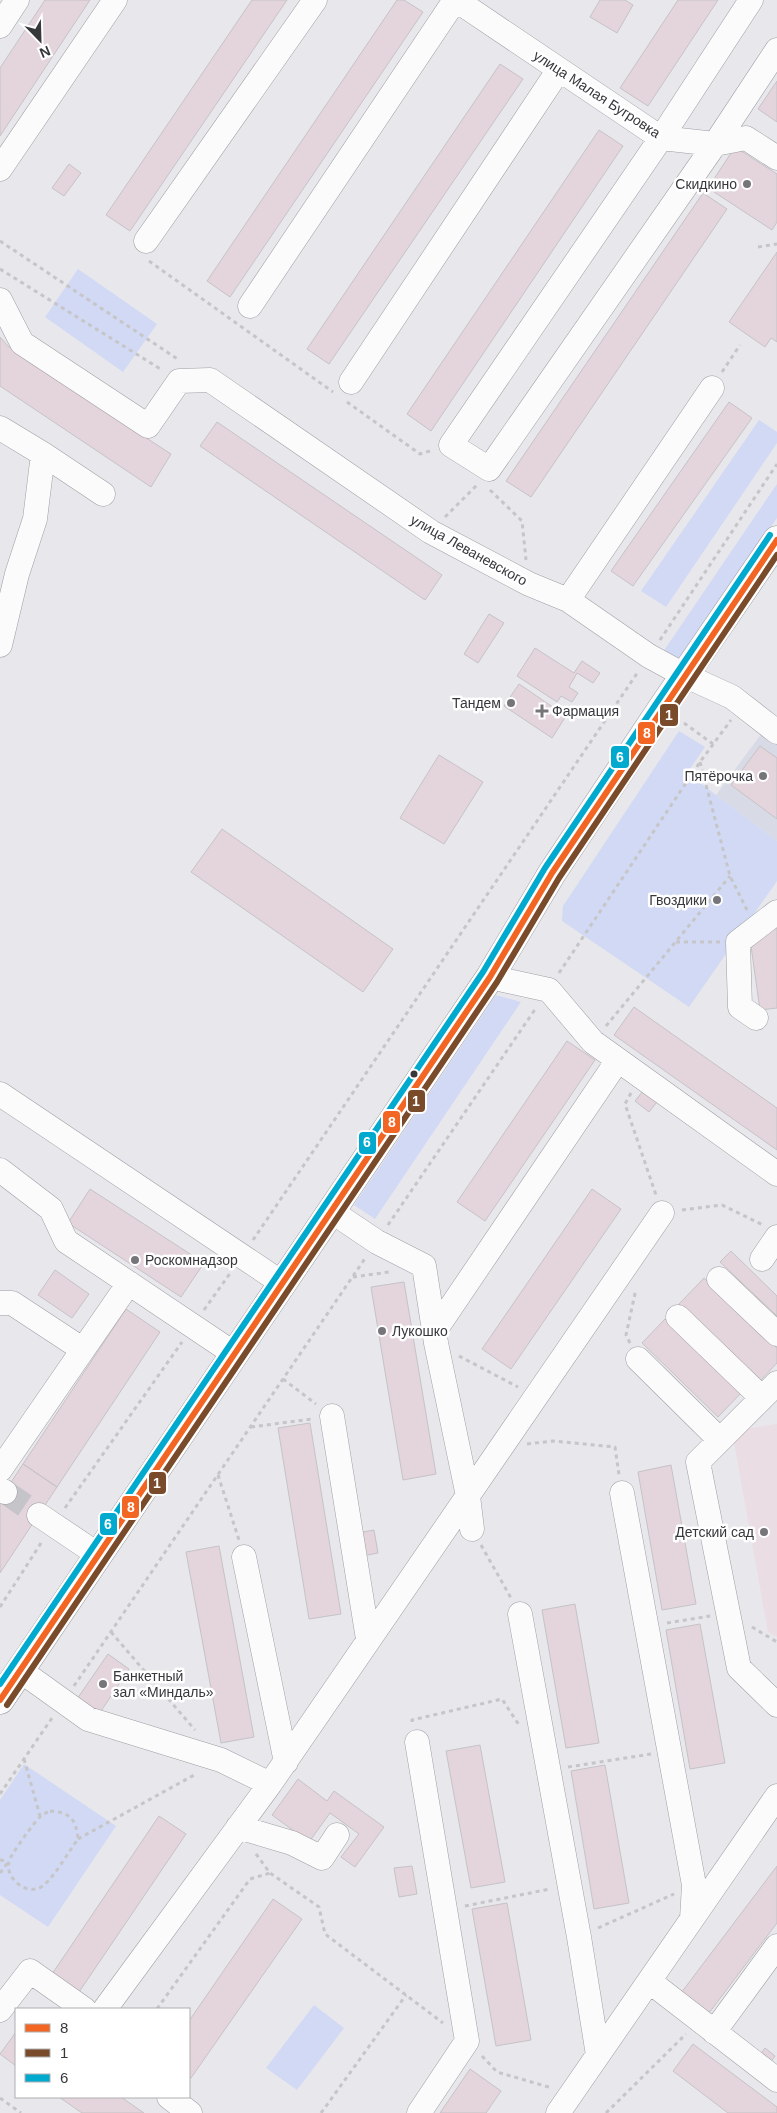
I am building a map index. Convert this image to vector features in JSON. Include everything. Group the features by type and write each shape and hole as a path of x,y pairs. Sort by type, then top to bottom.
{"main road":[{"path":"0,1700 233,1353 490,977 552,873 777,540"}],"street":[{"path":"0,26 17,0"},
{"path":"0,169 115,0"},
{"path":"146,241 315,0"},
{"path":"250,306 455,0"},
{"name":"улица Малая Бугровка","path":"455,0 661,138 715,144 746,138 777,158"},
{"path":"751,0 661,138 451,445 485,475 715,144 777,50"},
{"path":"342,391 558,70"},
{"path":"0,300 22,343 148,426 179,381 210,380"},
{"name":"улица Леваневского","path":"210,380 431,532 529,584 568,600 649,656 684,675 732,697 777,732"},
{"path":"568,600 712,388"},
{"path":"0,428 43,454 102,494"},
{"path":"0,645 17,574 35,519 43,454"},
{"path":"756,1018 740,1007 747,935 777,912"},
{"path":"490,977 548,990 593,1042 777,1174"},
{"path":"435,1338 618,1060"},
{"path":"0,1094 282,1283"},
{"path":"0,1170 51,1209 66,1241 233,1353"},
{"path":"331,1211 377,1242 424,1266 435,1338 468,1496 472,1530"},
{"path":"107,2008 286,1762 368,1639 662,1213"},
{"path":"762,1259 773,1233"},
{"path":"719,1279 777,1334"},
{"path":"2,1484 82,1350 129,1283"},
{"path":"0,1303 12,1303 82,1350"},
{"path":"678,1317 770,1391 698,1462 739,1668 777,1705"},
{"path":"638,1359 720,1440"},
{"path":"332,1416 368,1639"},
{"path":"622,1493 694,1885 692,1919"},
{"path":"46,1520 97,1554"},
{"path":"244,1557 286,1762"},
{"path":"520,1614 570,1885 598,2055"},
{"path":"20,1671 88,1719 221,1760 270,1784"},
{"path":"417,1742 467,2041 419,2113"},
{"path":"565,2103 777,1796"},
{"path":"238,1827 292,1843 322,1858 338,1835"},
{"path":"706,2027 777,1946"},
{"path":"0,2010 30,1971 83,2008"},
{"path":"649,1981 706,2027 776,2077"},
{"path":"170,2098 190,2113"}],"path":[{"path":"0,241 210,380"},
{"path":"146,241 140,255 342,391 420,454 451,445"},
{"path":"758,247 777,244"},
{"path":"0,269 179,381"},
{"path":"712,388 740,345"},
{"path":"0,1607 46,1520 193,1326 242,1256 777,464"},
{"path":"431,532 485,475 522,521 529,584"},
{"path":"0,1794 548,990 700,762 742,706"},
{"path":"684,723 713,744"},
{"path":"675,942 747,935 700,762"},
{"path":"593,1042 730,876"},
{"path":"640,1075 625,1104 662,1213 722,1205 773,1233"},
{"path":"638,1280 626,1335 638,1359"},
{"path":"435,1338 536,1397"},
{"path":"283,1379 332,1416"},
{"path":"250,1427 332,1416"},
{"path":"502,1447 553,1440 615,1447 622,1493"},
{"path":"218,1474 244,1557"},
{"path":"472,1530 520,1614"},
{"path":"646,1626 728,1613"},
{"path":"9,1861 9,1871 14,1881 21,1887 31,1889 43,1886 78,1839 221,1760 110,1632"},
{"path":"24,1758 40,1816"},
{"path":"0,1873 40,1816 50,1812 62,1812 71,1817 77,1826 78,1839"},
{"path":"238,1827 270,1873 319,1907 325,1934 467,2041 497,2072 565,2103"},
{"path":"0,1860 9,1861"},
{"path":"158,2008 250,1879 270,1873"},
{"path":"445,1910 570,1885"},
{"path":"579,1937 694,1885"},
{"path":"321,2113 406,1995"},
{"path":"606,2113 706,2027"},
{"path":"0,2098 21,2113"}],"shaded area":[{"path":"78,269 157,324 123,372 45,317"},
{"path":"759,420 777,432 777,443 666,607 641,591"},
{"path":"777,484 777,518 679,662 663,652"},
{"path":"773,718 777,721 777,841 716,795"},
{"path":"679,731 705,747 687,773 777,841 777,881 689,1007 562,921 563,906"},
{"path":"496,995 521,1002 375,1219 354,1205"},
{"name":"Детский сад","path":"777,1424 777,1637 768,1632 732,1431"},
{"path":"24,1764 116,1826 48,1927 0,1895 0,1800"},
{"path":"314,2005 344,2028 297,2090 266,2068"}],"building":[{"path":"45,0 90,0 0,136 0,68"},
{"path":"252,0 287,0 130,231 106,215"},
{"path":"397,0 404,0 423,12 230,297 207,281"},
{"path":"600,0 625,0 633,5 617,33 590,17"},
{"path":"678,0 718,0 648,106 620,88"},
{"path":"500,64 523,79 329,364 307,349"},
{"path":"777,81 777,122 758,109"},
{"path":"599,130 623,146 431,431 407,414"},
{"path":"735,147 777,174 777,222 772,230 708,188"},
{"path":"69,164 81,173 64,196 52,188"},
{"path":"703,193 727,209 531,497 506,481"},
{"path":"777,252 777,342 771,338 765,347 729,322"},
{"path":"0,337 8,346 34,365 171,454 151,487 0,386"},
{"path":"729,402 752,418 633,586 611,571"},
{"path":"217,422 442,575 425,600 200,446"},
{"path":"489,614 504,623 478,663 464,654"},
{"path":"535,648 574,673 582,661 600,673 593,683 577,673 569,687 578,693 572,702 561,696 557,702 517,676"},
{"path":"519,684 566,716 552,738 504,706"},
{"path":"760,746 777,758 777,819 731,785"},
{"path":"439,755 483,782 444,844 400,818"},
{"path":"222,829 393,949 363,992 191,872"},
{"path":"777,928 777,1008 760,1010 751,946 764,929"},
{"path":"634,1007 777,1108 777,1150 614,1035"},
{"path":"567,1041 595,1060 485,1221 457,1202"},
{"path":"643,1091 657,1102 649,1112 635,1101"},
{"path":"90,1189 204,1263 181,1297 68,1223"},
{"path":"592,1189 621,1209 511,1369 482,1349"},
{"path":"731,1251 777,1296 777,1316 720,1262"},
{"path":"55,1270 89,1294 72,1318 38,1295"},
{"path":"704,1278 777,1348 777,1363 759,1382 679,1304"},
{"path":"404,1282 436,1474 403,1480 371,1287"},
{"path":"126,1309 160,1332 57,1487 23,1464"},
{"path":"665,1319 741,1393 718,1417 642,1343"},
{"path":"310,1423 341,1614 309,1619 278,1428"},
{"path":"23,1464 57,1487 0,1573 0,1499"},
{"path":"671,1465 696,1604 662,1610 638,1472"},
{"path":"374,1530 378,1553 362,1556 358,1533"},
{"path":"219,1546 254,1737 221,1743 186,1552"},
{"path":"575,1604 599,1743 566,1748 542,1610"},
{"path":"700,1624 725,1763 690,1769 666,1630"},
{"name":"Банкетный зал «Миндаль»","path":"108,1654 129,1669 99,1714 77,1699"},
{"path":"480,1745 505,1882 471,1888 446,1751"},
{"path":"605,1765 629,1903 594,1909 571,1771"},
{"path":"298,1779 327,1801 334,1791 384,1827 355,1867 341,1857 359,1834 330,1813 309,1842 272,1815"},
{"path":"159,1816 186,1834 77,1995 50,1977"},
{"path":"412,1866 417,1894 399,1897 394,1868"},
{"path":"777,1866 777,1923 709,2013 681,1993"},
{"path":"273,1899 302,1919 191,2078 190,2020"},
{"path":"507,1903 531,2040 496,2046 472,1909"},
{"path":"15,2033 15,2065 0,2054"},
{"path":"693,2044 777,2107 777,2113 728,2113 673,2071"},
{"path":"765,2048 775,2056 770,2063 760,2055"},
{"path":"470,2069 501,2091 486,2113 440,2113"},
{"path":"60,2098 122,2098 144,2113 82,2113"}],"tunnel":[{"path":"5,1492 39,1515"}],"transit line":[{"name":"6","path":"0,1684 483,972 545,868 770,535"},
{"name":"8","path":"0,1700 490,977 552,873 777,540"},
{"name":"1","path":"7,1705 497,982 559,878 777,555"}],"place":[{"name":"Скидкино","path":"747,184"},
{"name":"Тандем","path":"511,703"},
{"name":"Фармация","path":"542,711"},
{"name":"Пятёрочка","path":"763,776"},
{"name":"Гвоздики","path":"717,900"},
{"name":"Роскомнадзор","path":"135,1260"},
{"name":"Лукошко","path":"382,1331"},
{"name":"Детский сад","path":"764,1532"},
{"name":"Банкетный зал «Миндаль»","path":"103,1684"}]}
